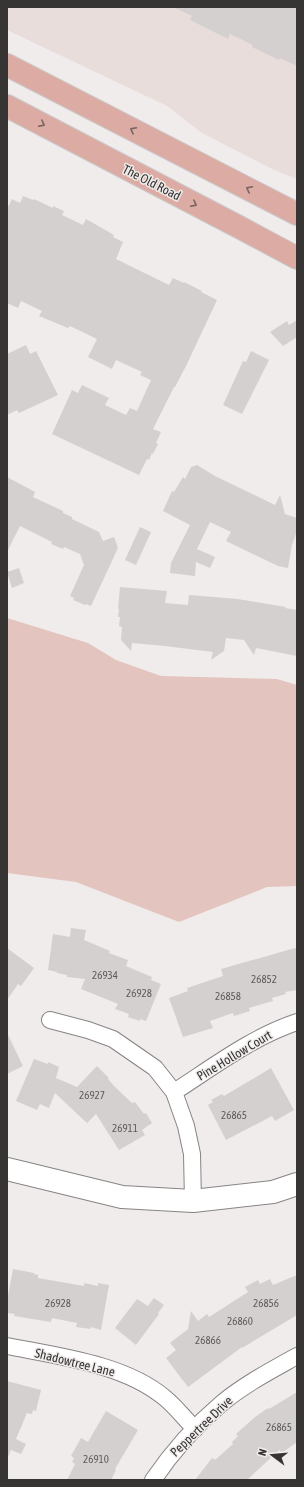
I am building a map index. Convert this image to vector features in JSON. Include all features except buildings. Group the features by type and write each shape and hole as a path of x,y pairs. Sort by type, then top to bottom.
{"main road":[{"path":"7,65 297,214"},
{"name":"The Old Road","path":"7,106 297,258"}],"street":[{"path":"50,1020 88,1030 113,1039 155,1068 174,1092 186,1126 192,1154 193,1201"},
{"name":"Pine Hollow Court","path":"174,1092 245,1046 279,1028 297,1022"},
{"path":"7,1169 122,1197 193,1201 273,1192 297,1184"},
{"name":"Shadowtree Lane","path":"7,1346 75,1359 112,1370 139,1381 165,1398 195,1429"},
{"name":"Peppertree Drive","path":"153,1480 168,1459 195,1429 223,1402 261,1376 297,1356"}],"shaded area":[{"path":"7,7 297,7 297,179 274,170 202,133 167,106 7,30"},
{"path":"7,618 88,643 116,660 161,676 277,679 297,685 297,886 267,887 179,922 76,882 7,873"}]}
